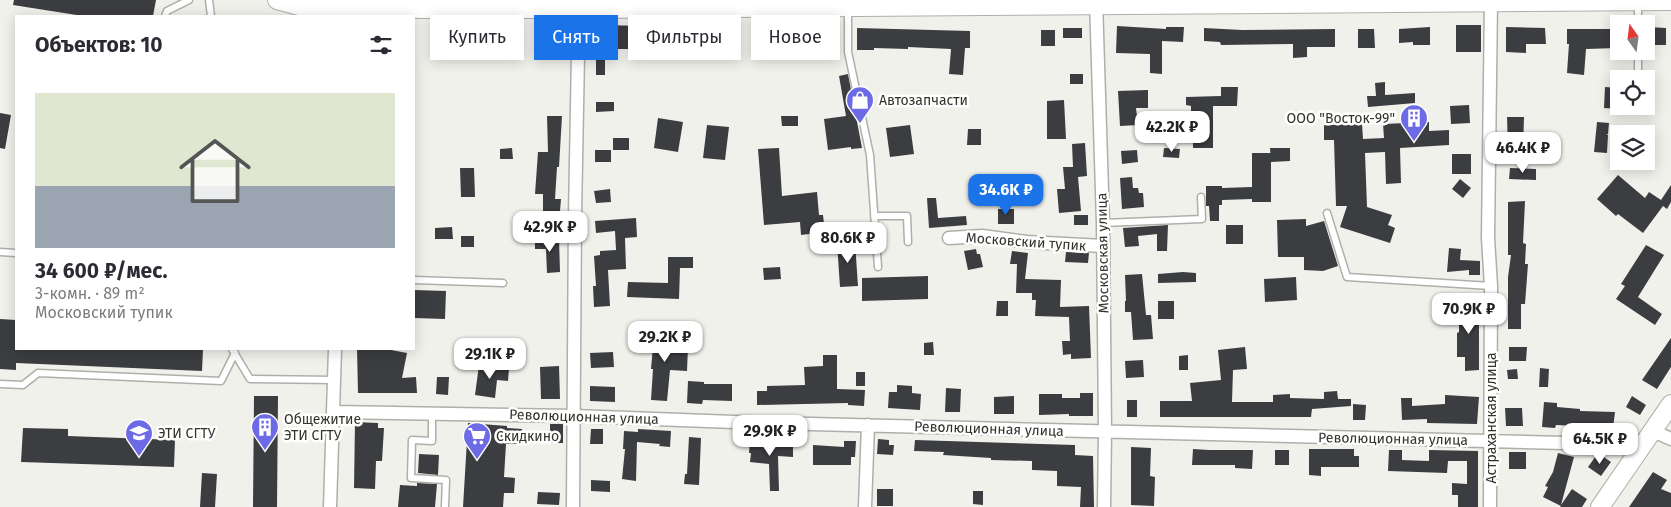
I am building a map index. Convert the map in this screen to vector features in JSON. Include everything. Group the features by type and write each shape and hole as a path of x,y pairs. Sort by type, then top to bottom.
{"main road":[{"path":"277,0 301,12 339,8 456,5 848,6 887,3 1000,2 1671,1"},
{"path":"1600,507 1671,404"}],"street":[{"name":"Астраханская улица","path":"1490,507 1491,286 1488,238 1492,1"},
{"name":"Московская улица","path":"1096,2 1103,224 1104,507"},
{"path":"574,507 574,215 579,5"},
{"name":"Московский тупик","path":"949,238 982,236 1027,242 1103,246"},
{"path":"330,507 334,412 334,350"},
{"name":"Революционная улица","path":"334,412 575,416 734,422 1491,441 1671,439"},
{"path":"865,507 868,425"}],"lane":[{"path":"165,15 167,11 189,0"},
{"path":"209,0 211,15"},
{"path":"1638,1 1638,15"},
{"path":"848,6 848,52 870,154 878,267"},
{"path":"1103,224 1202,219 1201,198"},
{"path":"1327,213 1347,277 1491,286"},
{"path":"874,216 907,216 908,242"},
{"path":"0,252 15,253"},
{"path":"415,280 503,283"},
{"path":"233,351 250,379 334,380"},
{"path":"0,384 22,385 38,373 221,381 233,351"},
{"path":"432,413 432,441 412,440 411,478 446,480 445,506"}],"building":[{"path":"14,0 156,0 153,15 77,15 13,5"},
{"path":"618,25 628,26 628,49 618,49"},
{"path":"1456,25 1481,25 1481,52 1456,52"},
{"path":"1117,26 1166,29 1166,27 1184,27 1183,42 1162,41 1162,74 1150,73 1150,54 1116,53"},
{"path":"1430,27 1430,45 1413,45 1413,42 1399,43 1399,29"},
{"path":"1506,27 1545,28 1546,44 1526,44 1526,53 1506,52"},
{"path":"1655,27 1666,28 1666,45 1655,45"},
{"path":"857,28 970,31 970,48 965,48 963,75 949,74 951,49 908,47 908,49 874,48 874,50 857,50"},
{"path":"1063,28 1082,28 1082,38 1063,38"},
{"path":"1204,28 1242,30 1335,29 1335,47 1307,47 1307,57 1293,58 1293,44 1221,45 1220,42 1204,41"},
{"path":"1358,29 1374,29 1375,48 1358,48"},
{"path":"1567,29 1610,29 1610,48 1586,49 1584,75 1567,73 1569,44 1567,44"},
{"path":"1041,30 1055,30 1055,46 1041,46"},
{"path":"596,60 605,60 605,75 596,75"},
{"path":"848,74 862,148 851,149 851,147 828,150 824,119 846,116 839,76"},
{"path":"1070,74 1083,74 1083,84 1070,84"},
{"path":"1385,82 1385,95 1415,93 1415,103 1368,107 1367,96 1376,96 1375,83"},
{"path":"1221,87 1238,87 1237,106 1213,106 1213,148 1193,148 1193,117 1191,117 1191,106 1186,105 1186,97 1221,96"},
{"path":"1605,87 1610,87 1610,108 1604,108"},
{"path":"1148,90 1148,108 1136,108 1138,125 1120,126 1118,91"},
{"path":"1064,100 1066,139 1047,139 1047,101"},
{"path":"596,102 614,102 614,111 596,112"},
{"path":"1469,105 1470,123 1451,124 1450,106"},
{"path":"0,113 11,115 5,149 0,148"},
{"path":"547,116 562,116 555,199 561,199 560,211 543,211 543,194 535,194 538,152 548,152"},
{"path":"781,116 798,116 798,126 782,126"},
{"path":"1507,117 1524,117 1523,150 1508,150"},
{"path":"658,118 683,122 678,152 654,148"},
{"path":"1429,122 1429,131 1449,130 1449,145 1400,148 1401,183 1386,184 1385,152 1365,153 1367,207 1392,215 1388,225 1395,228 1390,243 1340,227 1347,206 1336,206 1334,140 1324,140 1324,125 1362,124 1363,139 1384,138 1383,124"},
{"path":"1597,122 1609,123 1608,134 1606,134 1608,135 1607,153 1594,152"},
{"path":"707,125 729,127 725,160 703,158"},
{"path":"910,125 914,154 890,157 886,128"},
{"path":"968,129 981,129 981,145 967,145"},
{"path":"613,138 629,138 629,150 613,150"},
{"path":"1085,143 1087,176 1078,177 1081,211 1059,213 1057,189 1065,189 1063,167 1073,167 1072,144"},
{"path":"512,148 513,159 500,159 500,149"},
{"path":"779,148 782,196 817,192 819,215 823,215 825,232 801,235 800,222 764,225 758,149"},
{"path":"1164,148 1180,149 1179,158 1163,157"},
{"path":"1270,148 1290,148 1290,161 1271,162"},
{"path":"595,150 611,150 611,162 595,162"},
{"path":"1137,150 1138,162 1122,164 1121,151"},
{"path":"1252,153 1271,153 1271,202 1252,202 1252,199 1222,200 1222,205 1219,205 1219,221 1210,221 1209,206 1206,206 1206,186 1222,186 1222,188 1252,187"},
{"path":"1452,154 1471,154 1471,174 1452,174"},
{"path":"460,168 474,168 475,197 461,197"},
{"path":"1510,168 1536,169 1536,180 1509,179"},
{"path":"1618,175 1645,198 1649,192 1661,200 1671,185 1671,202 1667,209 1663,206 1643,233 1618,214 1616,216 1597,199"},
{"path":"1132,177 1133,188 1138,188 1139,193 1143,193 1144,207 1122,209 1120,178"},
{"path":"1460,179 1471,188 1463,198 1452,189"},
{"path":"610,189 611,202 596,203 594,191"},
{"path":"927,198 936,198 938,218 966,216 967,225 929,228"},
{"path":"1525,201 1523,243 1526,244 1525,264 1528,264 1525,304 1521,304 1521,329 1508,329 1508,277 1511,255 1508,255 1508,202"},
{"path":"998,209 1014,209 1014,224 998,224"},
{"path":"1074,215 1088,215 1088,225 1074,225"},
{"path":"636,218 637,237 625,238 626,269 608,270 610,306 594,307 593,286 596,286 594,256 600,255 600,251 616,250 615,231 596,233 595,221"},
{"path":"1306,219 1306,226 1324,221 1338,266 1323,271 1304,270 1304,257 1278,257 1277,220"},
{"path":"1168,225 1167,251 1157,251 1157,234 1138,236 1139,246 1125,247 1123,228"},
{"path":"1226,225 1243,225 1243,244 1226,244"},
{"path":"452,227 453,239 435,239 435,228"},
{"path":"461,236 474,236 474,247 461,247"},
{"path":"535,238 559,238 560,272 547,273 546,249 535,249"},
{"path":"855,242 858,286 840,287 837,243"},
{"path":"1646,245 1664,255 1638,297 1662,314 1655,325 1616,299 1625,286 1621,284"},
{"path":"1449,248 1461,249 1460,260 1480,261 1480,275 1469,275 1469,270 1447,272"},
{"path":"976,249 977,254 980,254 983,267 968,270 964,251"},
{"path":"1012,251 1028,253 1025,279 1061,280 1060,307 1089,306 1091,358 1071,359 1071,354 1063,355 1062,341 1070,341 1069,317 1035,316 1036,300 1032,300 1032,293 1016,293 1017,264 1010,264"},
{"path":"1066,252 1089,253 1088,263 1065,262"},
{"path":"668,257 693,257 693,268 680,268 679,299 627,297 628,282 668,283"},
{"path":"780,267 781,279 764,280 763,268"},
{"path":"1196,273 1196,282 1158,283 1158,274"},
{"path":"1142,274 1146,315 1151,315 1153,339 1133,340 1131,312 1125,312 1125,275"},
{"path":"928,276 928,299 862,301 862,278"},
{"path":"1296,277 1297,300 1265,302 1264,279"},
{"path":"415,290 446,291 445,319 415,318"},
{"path":"997,301 1008,301 1008,316 996,316"},
{"path":"1158,301 1174,301 1174,319 1158,319"},
{"path":"1459,302 1479,302 1479,370 1465,371 1465,357 1457,357"},
{"path":"0,319 15,320 15,350 203,350 202,371 16,363 16,370 0,369"},
{"path":"649,332 672,335 671,346 688,347 687,371 670,370 667,401 651,400 653,346 647,346"},
{"path":"1671,338 1671,367 1657,389 1642,380"},
{"path":"933,342 934,355 924,355 924,343"},
{"path":"1245,347 1247,369 1233,370 1232,402 1273,402 1273,395 1290,394 1290,398 1324,399 1324,392 1337,391 1338,399 1351,399 1351,406 1312,409 1311,417 1160,417 1160,401 1192,401 1190,383 1221,380 1218,350"},
{"path":"1509,347 1527,347 1526,361 1509,361"},
{"path":"357,350 391,350 407,353 402,378 416,377 417,393 358,393"},
{"path":"613,352 614,367 591,368 590,353"},
{"path":"823,355 837,355 837,389 865,390 864,406 848,405 848,403 757,405 757,391 767,391 767,386 805,385 804,367 823,366"},
{"path":"1188,355 1188,370 1179,370 1179,356"},
{"path":"1143,360 1144,377 1126,378 1125,361"},
{"path":"479,365 509,368 508,381 497,380 495,398 475,395"},
{"path":"559,366 560,399 541,399 540,367"},
{"path":"1540,368 1549,369 1548,387 1539,387"},
{"path":"1517,369 1518,379 1508,379 1507,370"},
{"path":"856,372 865,372 865,386 856,386"},
{"path":"437,377 449,377 448,395 436,394"},
{"path":"688,381 704,382 704,384 732,384 732,401 703,400 702,404 687,403"},
{"path":"897,385 912,386 912,393 921,394 920,410 888,408 889,392 897,392"},
{"path":"590,386 615,387 615,402 590,401"},
{"path":"946,388 961,389 960,412 945,412"},
{"path":"1080,393 1093,393 1093,416 1069,416 1069,414 1039,415 1039,394 1062,394 1062,398 1080,398"},
{"path":"1445,395 1479,397 1477,424 1427,423 1427,419 1402,420 1401,398 1412,398 1412,406 1445,404"},
{"name":"Общежитие ЭТИ СГТУ","path":"254,396 278,396 277,507 253,507"},
{"path":"1014,396 1014,414 994,414 994,397"},
{"path":"1632,396 1646,405 1640,415 1626,407"},
{"path":"1127,400 1137,400 1137,417 1127,417"},
{"path":"1544,402 1557,403 1557,407 1580,409 1580,411 1615,412 1613,428 1556,425 1555,428 1542,427"},
{"path":"1353,404 1366,405 1365,420 1353,420"},
{"path":"1505,408 1522,408 1523,426 1506,426"},
{"path":"355,422 378,423 378,428 384,428 382,461 376,461 375,489 354,488"},
{"path":"468,423 522,429 521,444 506,444 504,477 515,478 514,493 504,493 503,507 463,507"},
{"path":"550,424 563,424 563,443 550,443"},
{"path":"23,428 68,429 68,436 175,440 174,467 21,462"},
{"path":"591,429 603,429 603,444 590,444"},
{"path":"638,429 671,431 670,447 637,442 636,481 622,479 625,449 623,449 624,431 638,432"},
{"path":"689,437 701,438 699,485 684,484 685,474 687,474"},
{"path":"750,439 793,443 793,457 778,456 779,491 770,491 769,464 750,462"},
{"path":"878,439 889,440 889,445 894,445 893,455 877,454"},
{"path":"915,440 1075,445 1075,455 1093,456 1094,507 1080,507 1081,487 1057,486 1057,471 1032,470 1032,461 991,460 991,458 943,455 944,452 914,451"},
{"path":"844,441 856,441 855,457 851,457 851,465 813,465 813,445 844,447"},
{"path":"1131,447 1151,448 1150,476 1155,477 1154,506 1131,505"},
{"path":"1193,449 1253,450 1252,469 1235,468 1235,465 1192,465"},
{"path":"1309,449 1354,449 1354,456 1359,456 1359,467 1321,467 1321,476 1309,475"},
{"path":"1275,450 1289,450 1289,465 1275,465"},
{"path":"1389,450 1402,450 1402,460 1429,461 1429,450 1478,451 1478,507 1458,507 1458,495 1452,495 1452,483 1467,484 1467,461 1448,461 1447,473 1388,471"},
{"path":"1509,452 1526,452 1526,469 1509,469"},
{"path":"1558,453 1574,457 1561,505 1572,489 1587,499 1582,507 1560,507 1543,497 1548,487 1545,486 1553,472"},
{"path":"1598,453 1611,462 1601,476 1588,467"},
{"path":"419,454 439,455 438,475 418,473"},
{"path":"1653,472 1667,480 1661,489 1671,493 1671,507 1629,507"},
{"path":"202,473 217,474 215,507 200,507"},
{"path":"591,480 610,481 610,492 591,491"},
{"path":"417,483 437,484 435,507 398,507 400,485 417,486"},
{"path":"877,489 893,489 893,506 877,506"},
{"path":"973,491 983,491 983,505 973,504"},
{"path":"538,492 560,493 559,505 537,504"}],"place":[{"name":"Автозапчасти","path":"860,124"},
{"name":"ООО \"Восток-99\"","path":"1414,142"},
{"name":"Общежитие ЭТИ СГТУ","path":"265,451"},
{"name":"ЭТИ СГТУ","path":"139,457"},
{"name":"Скидкино","path":"477,460"}]}
